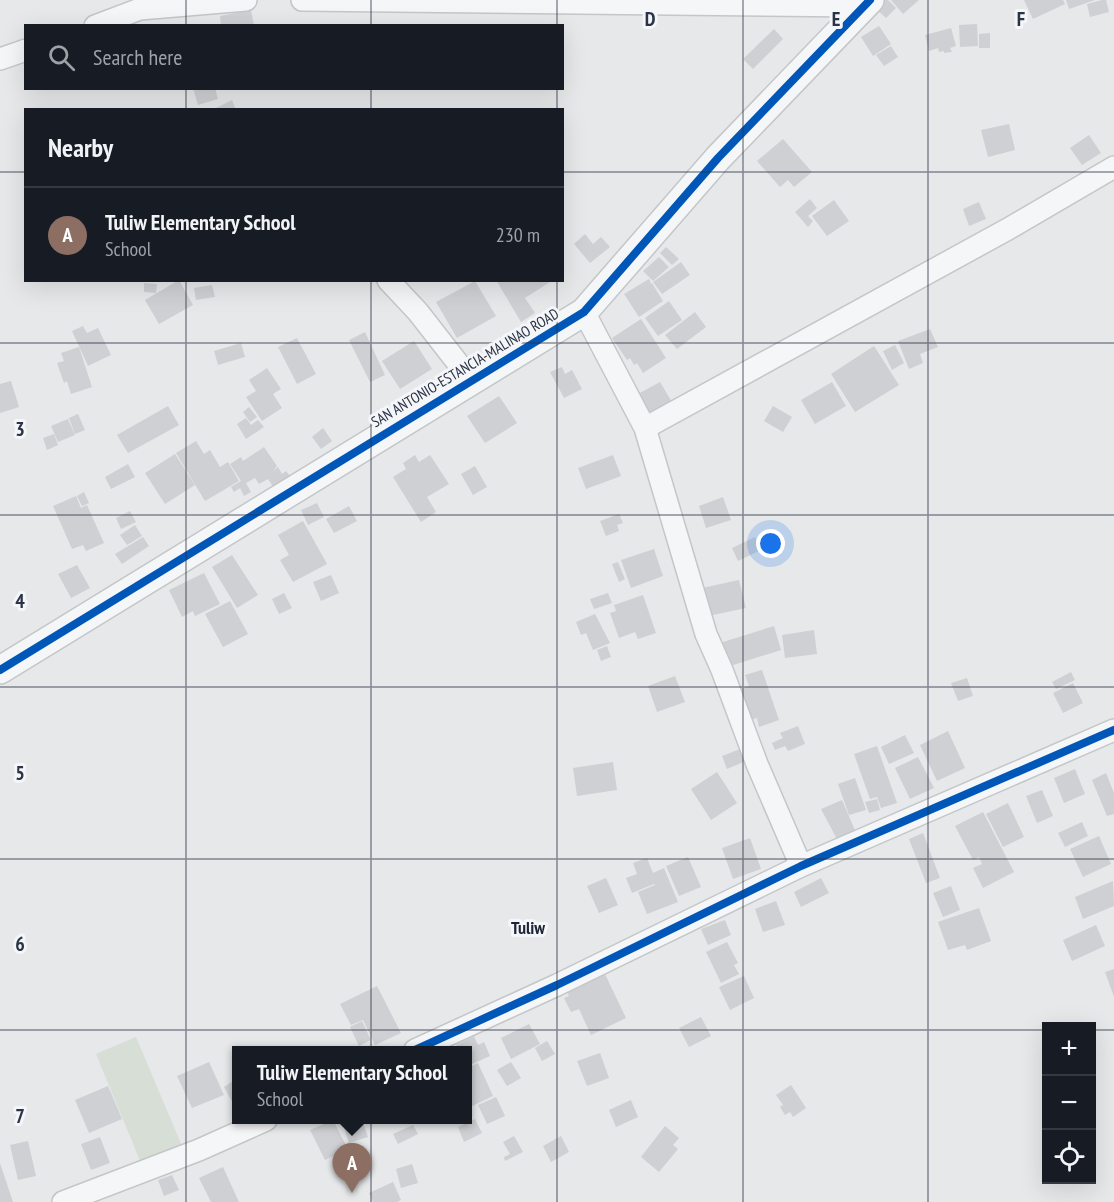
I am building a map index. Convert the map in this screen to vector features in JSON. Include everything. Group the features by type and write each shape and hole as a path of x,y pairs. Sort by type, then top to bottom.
{"street":[{"path":"100,24 140,9 246,0"},
{"path":"302,0 867,3"},
{"name":"SAN ANTONIO-ESTANCIA-MALINAO ROAD","path":"0,670 584,312 718,158 867,3"},
{"path":"0,59 24,51"},
{"path":"645,428 1008,229 1114,167"},
{"path":"390,282 418,312 471,380"},
{"path":"584,312 645,428 706,634 757,764 801,866"},
{"path":"424,1046 557,985 801,866 1114,730"},
{"path":"63,1202 200,1150 255,1124"}],"shaded area":[{"path":"136,1037 182,1146 141,1163 96,1054"}],"building":[{"path":"877,0 888,0 896,8 886,18 872,5"},
{"path":"891,0 919,0 903,14"},
{"path":"1024,0 1063,0 1065,4 1033,19"},
{"path":"1066,0 1095,0 1069,9"},
{"path":"1106,0 1109,12 1090,17 1087,4"},
{"path":"251,10 254,24 221,24 220,16"},
{"path":"977,24 978,46 960,47 959,25"},
{"path":"879,26 891,44 873,56 861,37"},
{"path":"951,28 956,46 950,48 952,52 939,52 938,48 929,51 925,35"},
{"path":"774,29 783,39 753,69 743,59"},
{"path":"990,33 990,48 979,48 979,34"},
{"path":"891,46 898,57 884,66 876,55"},
{"path":"194,90 216,90 218,99 198,105"},
{"path":"232,100 235,108 216,108"},
{"path":"1009,124 1015,150 988,157 981,130"},
{"path":"1089,135 1101,153 1082,165 1070,148"},
{"path":"783,139 812,172 794,187 788,180 780,187 757,161"},
{"path":"810,199 817,208 808,216 813,221 808,227 795,212"},
{"path":"834,200 849,221 827,236 812,216"},
{"path":"979,202 986,219 969,226 963,209"},
{"path":"585,234 593,244 601,237 610,247 590,263 574,244"},
{"path":"666,247 679,259 672,265 660,253"},
{"path":"659,257 669,267 653,281 643,271"},
{"path":"681,262 690,275 662,294 653,282"},
{"path":"649,279 651,283 649,285 652,283 663,301 639,317 624,294"},
{"path":"176,282 180,282 193,305 159,324 145,300"},
{"path":"476,282 496,316 457,338 436,302"},
{"path":"497,282 550,282 525,298 535,313 521,322"},
{"path":"144,283 157,284 156,293 144,292"},
{"path":"212,285 215,297 196,300 194,288"},
{"path":"669,301 682,320 658,336 645,318"},
{"path":"695,312 706,327 677,349 665,335"},
{"path":"641,319 666,358 643,373 637,363 634,365 630,358 627,360 612,338"},
{"path":"83,326 87,333 98,328 111,355 88,366 72,331"},
{"path":"930,329 938,347 920,354 923,363 909,369 898,341"},
{"path":"365,332 385,375 370,382 349,340"},
{"path":"297,338 316,374 297,384 278,347"},
{"path":"414,341 432,369 400,389 382,361"},
{"path":"241,343 245,357 218,365 214,351"},
{"path":"895,345 904,363 892,370 883,351"},
{"path":"874,346 899,385 855,412 831,374"},
{"path":"79,347 92,387 71,394 67,381 64,383 57,363 64,361 61,353"},
{"path":"562,367 565,374 572,370 582,389 564,398 550,372"},
{"path":"267,368 281,389 273,394 282,408 262,421 246,397 256,391 249,380"},
{"path":"11,381 19,407 0,413 0,384"},
{"path":"660,382 672,402 650,414 638,394"},
{"path":"832,382 846,406 815,424 801,400"},
{"path":"499,396 517,423 485,443 467,416"},
{"path":"168,406 179,425 128,453 117,435"},
{"path":"773,406 792,417 783,432 764,421"},
{"path":"249,407 257,417 250,422 243,412"},
{"path":"78,414 85,430 75,434 69,418"},
{"path":"246,418 251,425 258,420 264,427 246,439 237,424"},
{"path":"68,419 75,435 58,442 51,426"},
{"path":"323,428 332,441 321,449 312,437"},
{"path":"54,434 58,445 47,450 43,438"},
{"path":"196,441 204,454 210,450 220,467 228,462 239,481 205,501 176,453"},
{"path":"264,447 277,466 273,471 278,467 282,474 286,471 291,477 274,488 268,479 259,484 255,478 246,483 251,492 244,496 240,488 234,492 231,487 241,481 230,464 241,457 243,461"},
{"path":"175,454 195,485 165,504 145,473"},
{"path":"415,455 419,462 430,455 449,484 427,497 436,512 421,522 393,477 406,469 403,463"},
{"path":"613,455 621,476 586,489 578,468"},
{"path":"128,464 135,477 111,489 105,477"},
{"path":"475,466 487,487 473,495 461,474"},
{"path":"84,492 89,503 82,506 77,496"},
{"path":"76,496 81,508 87,505 104,543 86,551 83,545 72,549 53,506"},
{"path":"723,497 731,520 706,528 699,506"},
{"path":"317,503 324,517 308,525 301,510"},
{"path":"349,506 357,521 334,533 326,519"},
{"path":"130,511 136,522 121,529 116,518"},
{"path":"619,514 623,523 617,525 619,531 606,536 600,521"},
{"path":"303,521 327,564 293,582 280,560 289,555 278,535"},
{"path":"135,525 142,536 127,545 120,535"},
{"path":"143,537 149,546 122,564 115,554"},
{"path":"755,537 761,550 738,561 732,548"},
{"path":"654,549 663,576 631,588 621,560"},
{"path":"232,555 258,595 237,608 212,567"},
{"path":"618,562 625,579 619,582 612,564"},
{"path":"77,565 90,588 71,598 58,574"},
{"path":"204,573 220,604 195,616 193,611 182,617 169,590"},
{"path":"331,575 339,593 321,601 313,582"},
{"path":"739,580 746,608 708,616 702,588"},
{"path":"284,593 292,608 279,614 272,599"},
{"path":"608,593 612,603 594,609 590,599"},
{"path":"643,595 656,633 638,639 635,632 619,638 610,613 616,611 614,605"},
{"path":"230,601 248,634 223,647 205,614"},
{"path":"595,614 610,643 593,650 586,633 581,635 576,622"},
{"path":"774,626 781,650 730,666 723,642"},
{"path":"814,630 817,654 785,658 782,635"},
{"path":"607,646 611,657 601,661 597,650"},
{"path":"762,670 779,720 759,727 757,718 748,721 738,690 749,686 745,675"},
{"path":"1071,672 1075,680 1056,689 1052,682"},
{"path":"675,676 685,702 657,712 648,686"},
{"path":"967,678 973,696 958,701 951,683"},
{"path":"1073,683 1083,703 1063,713 1053,693"},
{"path":"798,726 805,744 788,751 785,746 775,750 772,743 783,738 780,733"},
{"path":"948,731 965,768 937,781 920,745"},
{"path":"905,735 914,753 889,764 881,747"},
{"path":"877,746 897,803 881,808 877,797 870,799 854,754"},
{"path":"743,748 748,760 727,769 722,756"},
{"path":"918,757 934,788 910,799 895,768"},
{"path":"613,762 617,790 577,796 573,768"},
{"path":"1075,769 1085,794 1064,803 1054,778"},
{"path":"717,772 737,803 711,820 691,789"},
{"path":"1106,773 1114,793 1114,814 1107,816 1092,780"},
{"path":"855,778 866,810 849,815 838,784"},
{"path":"1042,790 1053,816 1037,823 1026,796"},
{"path":"877,799 880,810 869,813 865,802"},
{"path":"842,800 857,835 839,843 821,809"},
{"path":"1008,803 1024,837 1003,847 986,814"},
{"path":"983,812 1014,872 983,888 973,868 982,864 979,857 973,860 955,826"},
{"path":"1082,822 1088,836 1065,847 1058,833"},
{"path":"923,833 940,878 926,883 909,839"},
{"path":"1099,836 1111,864 1083,877 1070,849"},
{"path":"750,838 761,869 733,879 722,848"},
{"path":"688,857 701,887 679,896 666,866"},
{"path":"647,858 653,873 664,868 678,902 647,914 638,892 655,885 632,893 626,878 637,874 633,863"},
{"path":"606,878 618,905 599,913 587,886"},
{"path":"821,878 829,893 801,907 794,892"},
{"path":"1113,881 1114,906 1083,919 1075,897"},
{"path":"951,886 960,910 943,917 933,893"},
{"path":"776,901 785,925 763,932 755,909"},
{"path":"979,908 991,941 967,950 965,945 948,950 938,922"},
{"path":"725,920 731,935 708,945 701,929"},
{"path":"1096,925 1105,946 1072,961 1063,940"},
{"path":"727,942 738,963 734,965 739,974 721,983 706,952"},
{"path":"1114,969 1114,997 1105,972"},
{"path":"603,970 626,1018 591,1035 579,1009 571,1012 564,998 569,996 565,988"},
{"path":"744,976 754,998 730,1010 719,987"},
{"path":"377,986 401,1033 375,1045 363,1020 351,1025 340,1004"},
{"path":"701,1017 711,1036 689,1047 679,1028"},
{"path":"362,1021 371,1040 359,1046 350,1027"},
{"path":"529,1024 540,1044 511,1059 501,1038"},
{"path":"474,1036 478,1045 484,1042 490,1056 472,1064 472,1046 456,1045"},
{"path":"547,1041 555,1054 542,1061 535,1048"},
{"path":"600,1053 609,1078 587,1086 577,1061"},
{"path":"209,1062 224,1095 192,1108 177,1076"},
{"path":"511,1062 521,1078 507,1086 497,1070"},
{"path":"478,1063 493,1096 472,1106 472,1066"},
{"path":"232,1082 232,1102 224,1087"},
{"path":"791,1085 806,1108 793,1117 790,1112 785,1115 780,1107 783,1105 776,1095"},
{"path":"108,1086 122,1119 89,1133 75,1100"},
{"path":"496,1097 505,1116 487,1124 478,1105"},
{"path":"631,1100 638,1117 616,1127 609,1110"},
{"path":"475,1119 482,1133 464,1142 458,1127 472,1124 472,1120"},
{"path":"324,1124 335,1124 348,1149 325,1160 310,1130"},
{"path":"343,1124 363,1124 368,1137 349,1143"},
{"path":"413,1125 418,1134 398,1144 393,1134"},
{"path":"665,1126 679,1138 673,1145 678,1149 659,1172 641,1157"},
{"path":"514,1136 523,1152 505,1161 504,1157 510,1154 503,1142"},
{"path":"561,1136 569,1152 551,1162 543,1146"},
{"path":"100,1137 110,1163 91,1170 81,1144"},
{"path":"28,1141 36,1176 18,1180 10,1145"},
{"path":"0,1163 13,1202 0,1202"},
{"path":"412,1164 418,1183 401,1188 396,1169"},
{"path":"223,1167 239,1202 211,1202 199,1178"},
{"path":"172,1175 179,1190 164,1196 158,1180"},
{"path":"393,1182 401,1200 373,1202 369,1193"}],"cycle path":[{"path":"0,670 584,312 718,158 870,0"},
{"path":"424,1046 557,985 801,866 1114,730"}],"place":[{"name":"Tuliw Elementary School","path":"352,1193"}],"district":[{"name":"Tuliw","path":"528,928"}]}
